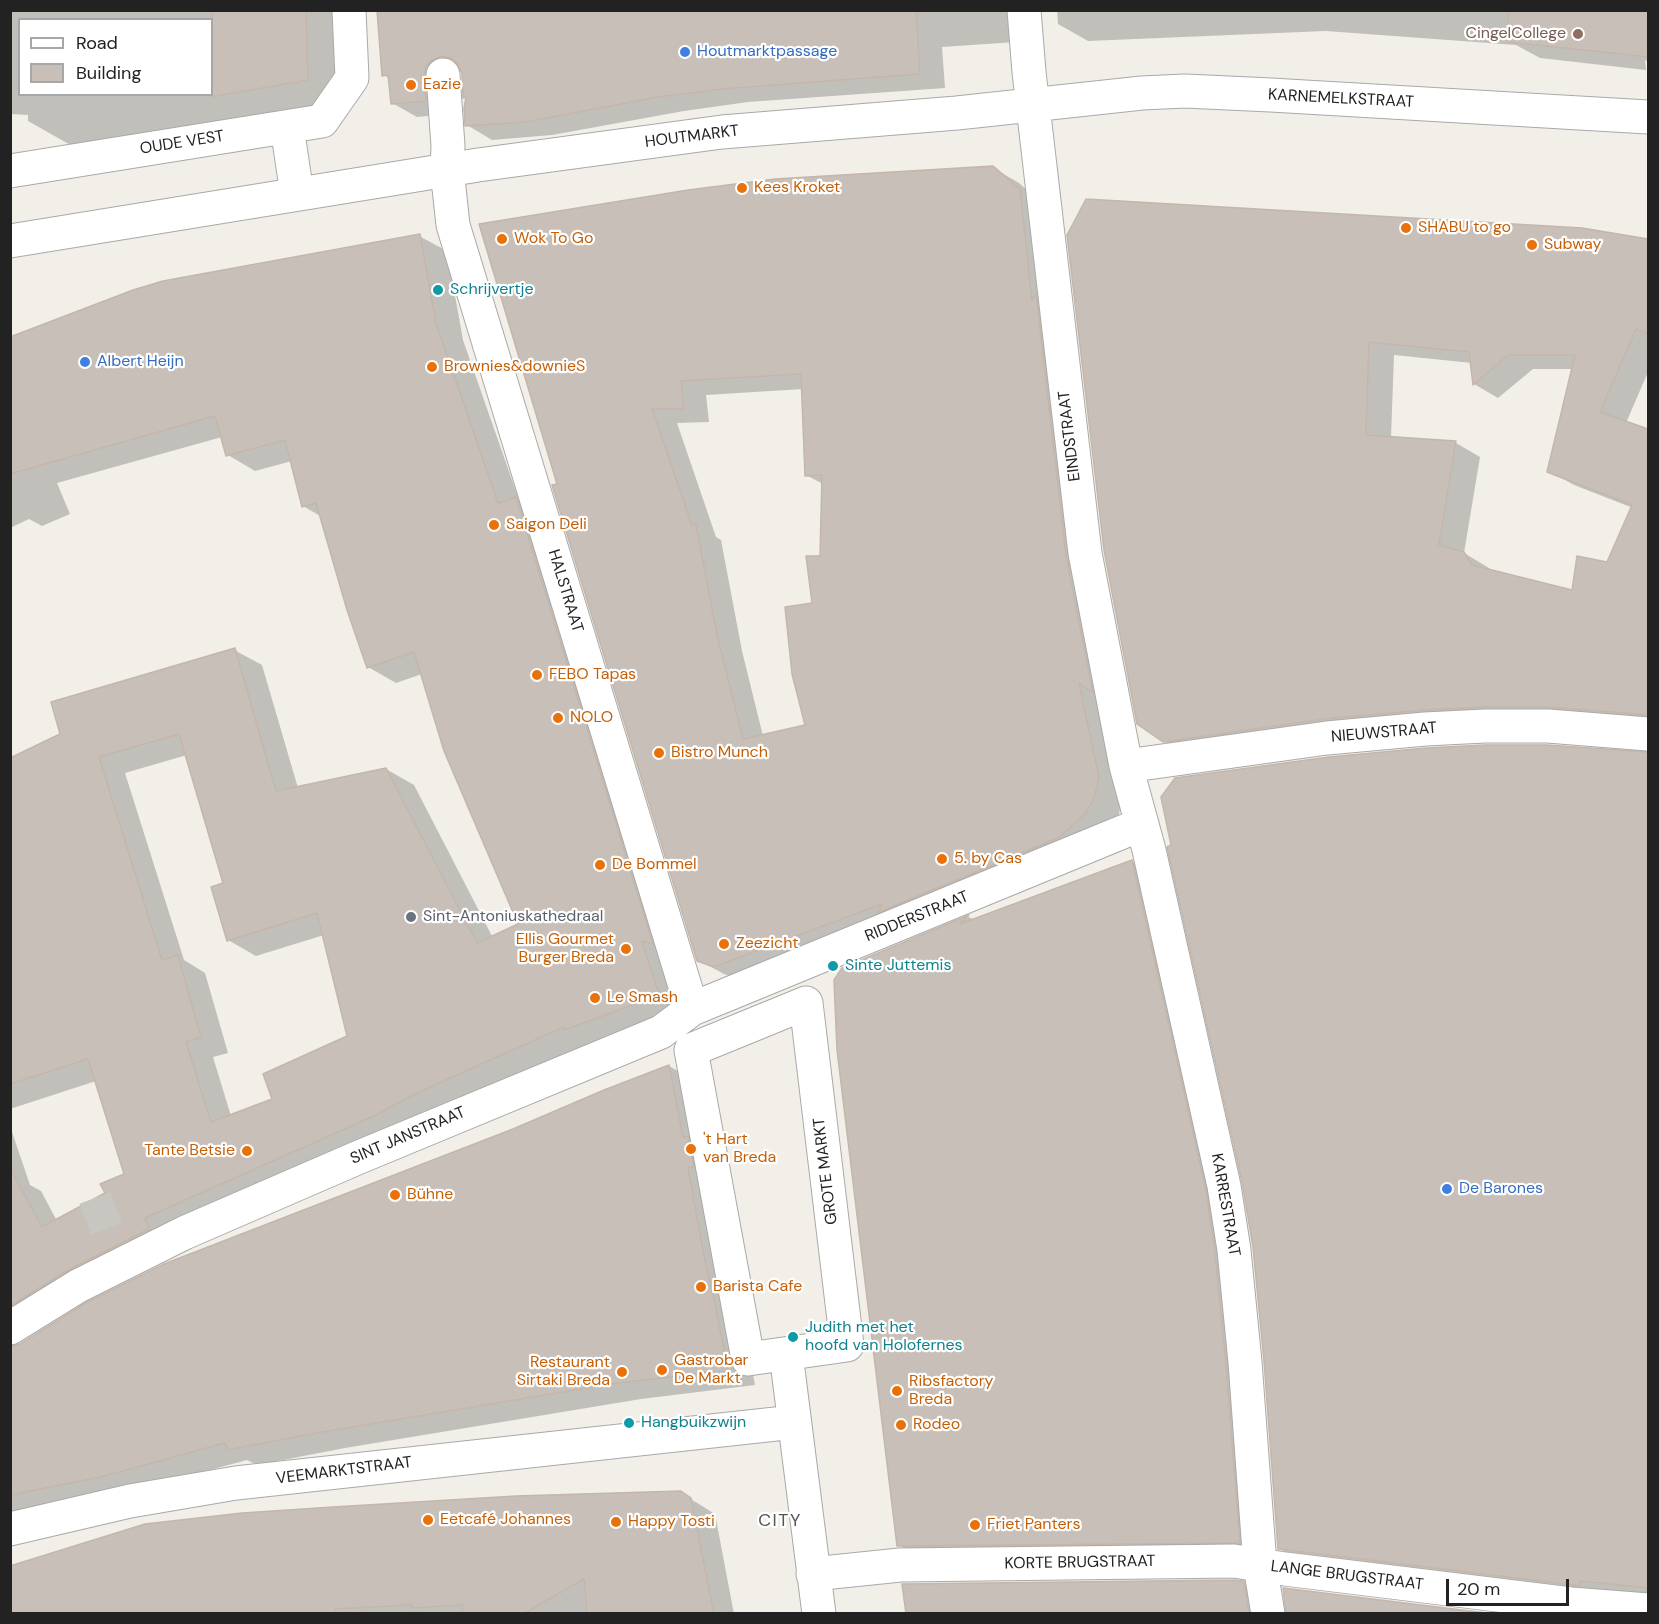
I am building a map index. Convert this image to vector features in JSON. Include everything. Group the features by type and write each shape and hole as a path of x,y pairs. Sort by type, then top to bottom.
{"street":[{"name":"OUDE VEST","path":"10,171 322,121 352,78 350,10"},
{"name":"EINDSTRAAT","path":"1024,10 1085,553 1126,766"},
{"path":"10,241 447,170 448,146 442,75"},
{"name":"KARNEMELKSTRAAT","path":"1033,104 1124,94 1185,91 1648,117"},
{"name":"HOUTMARKT","path":"447,170 722,132 957,113 1033,104"},
{"path":"287,127 297,194"},
{"name":"HALSTRAAT","path":"447,170 453,225 692,1010"},
{"name":"NIEUWSTRAAT","path":"1126,766 1327,738 1425,729 1548,726 1645,734"},
{"name":"KARRESTRAAT","path":"1126,766 1154,841 1224,1186 1234,1250 1260,1565 1268,1614"},
{"name":"RIDDERSTRAAT","path":"692,1010 732,993 1154,841"},
{"path":"732,993 743,1029"},
{"name":"GROTE MARKT","path":"806,1003 847,1345 786,1354 748,1359 691,1050 806,1003"},
{"name":"SINT JANSTRAAT","path":"10,1328 78,1286 117,1252 184,1233 357,1158 661,1032 692,1010"},
{"path":"786,1354 819,1614"},
{"name":"VEEMARKTSTRAAT","path":"10,1529 130,1500 236,1483 794,1422"},
{"name":"KORTE BRUGSTRAAT","path":"813,1574 900,1565 1234,1561 1260,1565"},
{"name":"LANGE BRUGSTRAAT","path":"1260,1565 1571,1604 1648,1610"}],"building":[{"path":"212,10 306,10 308,80 212,97"},
{"name":"Houtmarktpassage","path":"377,10 916,10 920,74 723,89 658,97 526,122 465,126 466,97 463,98 462,73 458,64 451,58 441,56 426,66 424,76 426,101 391,104 388,75 382,76"},
{"name":"CingelCollege","path":"1508,10 1648,10 1648,57 1508,42"},
{"path":"993,166 1020,189 1032,301 1036,293 1066,555 1093,693 1079,683 1099,777 1094,799 1084,815 1058,838 877,913 882,904 714,967 697,961 552,485 557,484 479,224 688,190 775,179","holes":["801,374 805,476 822,475 820,556 806,556 812,603 785,607 792,674 805,725 743,739 717,635 696,524 692,525 652,409 684,409 681,381"]},
{"path":"1086,199 1582,228 1648,239 1648,334 1636,329 1600,412 1648,429 1648,715 1548,707 1424,710 1324,719 1163,742 1137,724 1104,550 1067,235","holes":["1369,342 1469,352 1473,385 1508,355 1575,355 1547,472 1632,505 1607,562 1577,556 1572,590 1472,565 1464,552 1439,545 1456,441 1366,435"]},
{"path":"420,234 436,323 498,503 516,497 653,944 642,941 659,995 565,1030 564,1027 417,1093 374,1116 145,1218 149,1229 70,1269 10,1306 10,1168 42,1227 105,1193 100,1184 124,1174 88,1059 10,1084 10,758 60,734 51,702 235,648 276,791 386,768 477,943 518,924 444,751 414,652 367,668 347,610 316,503 302,507 285,440 226,456 215,416 10,474 10,337 133,290 163,281","holes":["179,734 223,883 211,887 227,941 317,913 347,1036 263,1074 272,1099 211,1122 186,1042 201,1037 178,955 162,960 99,757"]},
{"name":"De Barones","path":"1485,745 1547,745 1648,752 1648,1588 1580,1581 1580,1586 1278,1549 1253,1247 1242,1182 1167,847 1171,845 1161,797 1175,778 1329,757"},
{"path":"1132,860 1206,1190 1215,1252 1226,1364 1240,1543 897,1546 837,1050 834,980 842,968 969,915 960,924"},
{"path":"669,1065 683,1137 688,1136 694,1167 688,1168 728,1370 612,1384 228,1450 225,1443 101,1477 10,1495 10,1347 20,1344 87,1302 164,1264 513,1129"},
{"path":"681,1491 691,1498 714,1614 587,1614 584,1579 523,1614 463,1614 462,1605 412,1608 412,1605 335,1609 335,1614 10,1614 10,1566 145,1524 242,1513 333,1507 516,1496"},
{"path":"1244,1581 1249,1614 906,1614 902,1584"},
{"path":"1283,1588 1494,1614 1286,1614"}],"tunnel":[{"path":"95,1198 112,1243"}],"place":[{"name":"CingelCollege","path":"1578,34"},
{"name":"Houtmarktpassage","path":"685,52"},
{"name":"Eazie","path":"411,85"},
{"name":"Kees Kroket","path":"742,188"},
{"name":"SHABU to go","path":"1406,228"},
{"name":"Wok To Go","path":"502,239"},
{"name":"Subway","path":"1532,245"},
{"name":"Schrijvertje","path":"438,290"},
{"name":"Albert Heijn","path":"85,362"},
{"name":"Brownies&downieS","path":"432,367"},
{"name":"Saigon Deli","path":"494,525"},
{"name":"FEBO Tapas","path":"537,675"},
{"name":"NOLO","path":"558,718"},
{"name":"Bistro Munch","path":"659,753"},
{"name":"5. by Cas","path":"942,859"},
{"name":"De Bommel","path":"600,865"},
{"name":"Sint-Antoniuskathedraal","path":"411,917"},
{"name":"Zeezicht","path":"724,944"},
{"name":"Ellis Gourmet Burger Breda","path":"626,949"},
{"name":"Sinte Juttemis","path":"833,966"},
{"name":"Le Smash","path":"595,998"},
{"name":"'t Hart van Breda","path":"691,1149"},
{"name":"Tante Betsie","path":"247,1151"},
{"name":"De Barones","path":"1447,1189"},
{"name":"Bühne","path":"395,1195"},
{"name":"Barista Cafe","path":"701,1287"},
{"name":"Judith met het hoofd van Holofernes","path":"793,1337"},
{"name":"Gastrobar De Markt","path":"662,1370"},
{"name":"Restaurant Sirtaki Breda","path":"622,1372"},
{"name":"Ribsfactory Breda","path":"897,1391"},
{"name":"Hangbuikzwijn","path":"629,1423"},
{"name":"Rodeo","path":"901,1425"},
{"name":"Eetcafé Johannes","path":"428,1520"},
{"name":"Happy Tosti","path":"616,1522"},
{"name":"Friet Panters","path":"975,1525"}],"district":[{"name":"CITY","path":"780,1521"}]}
